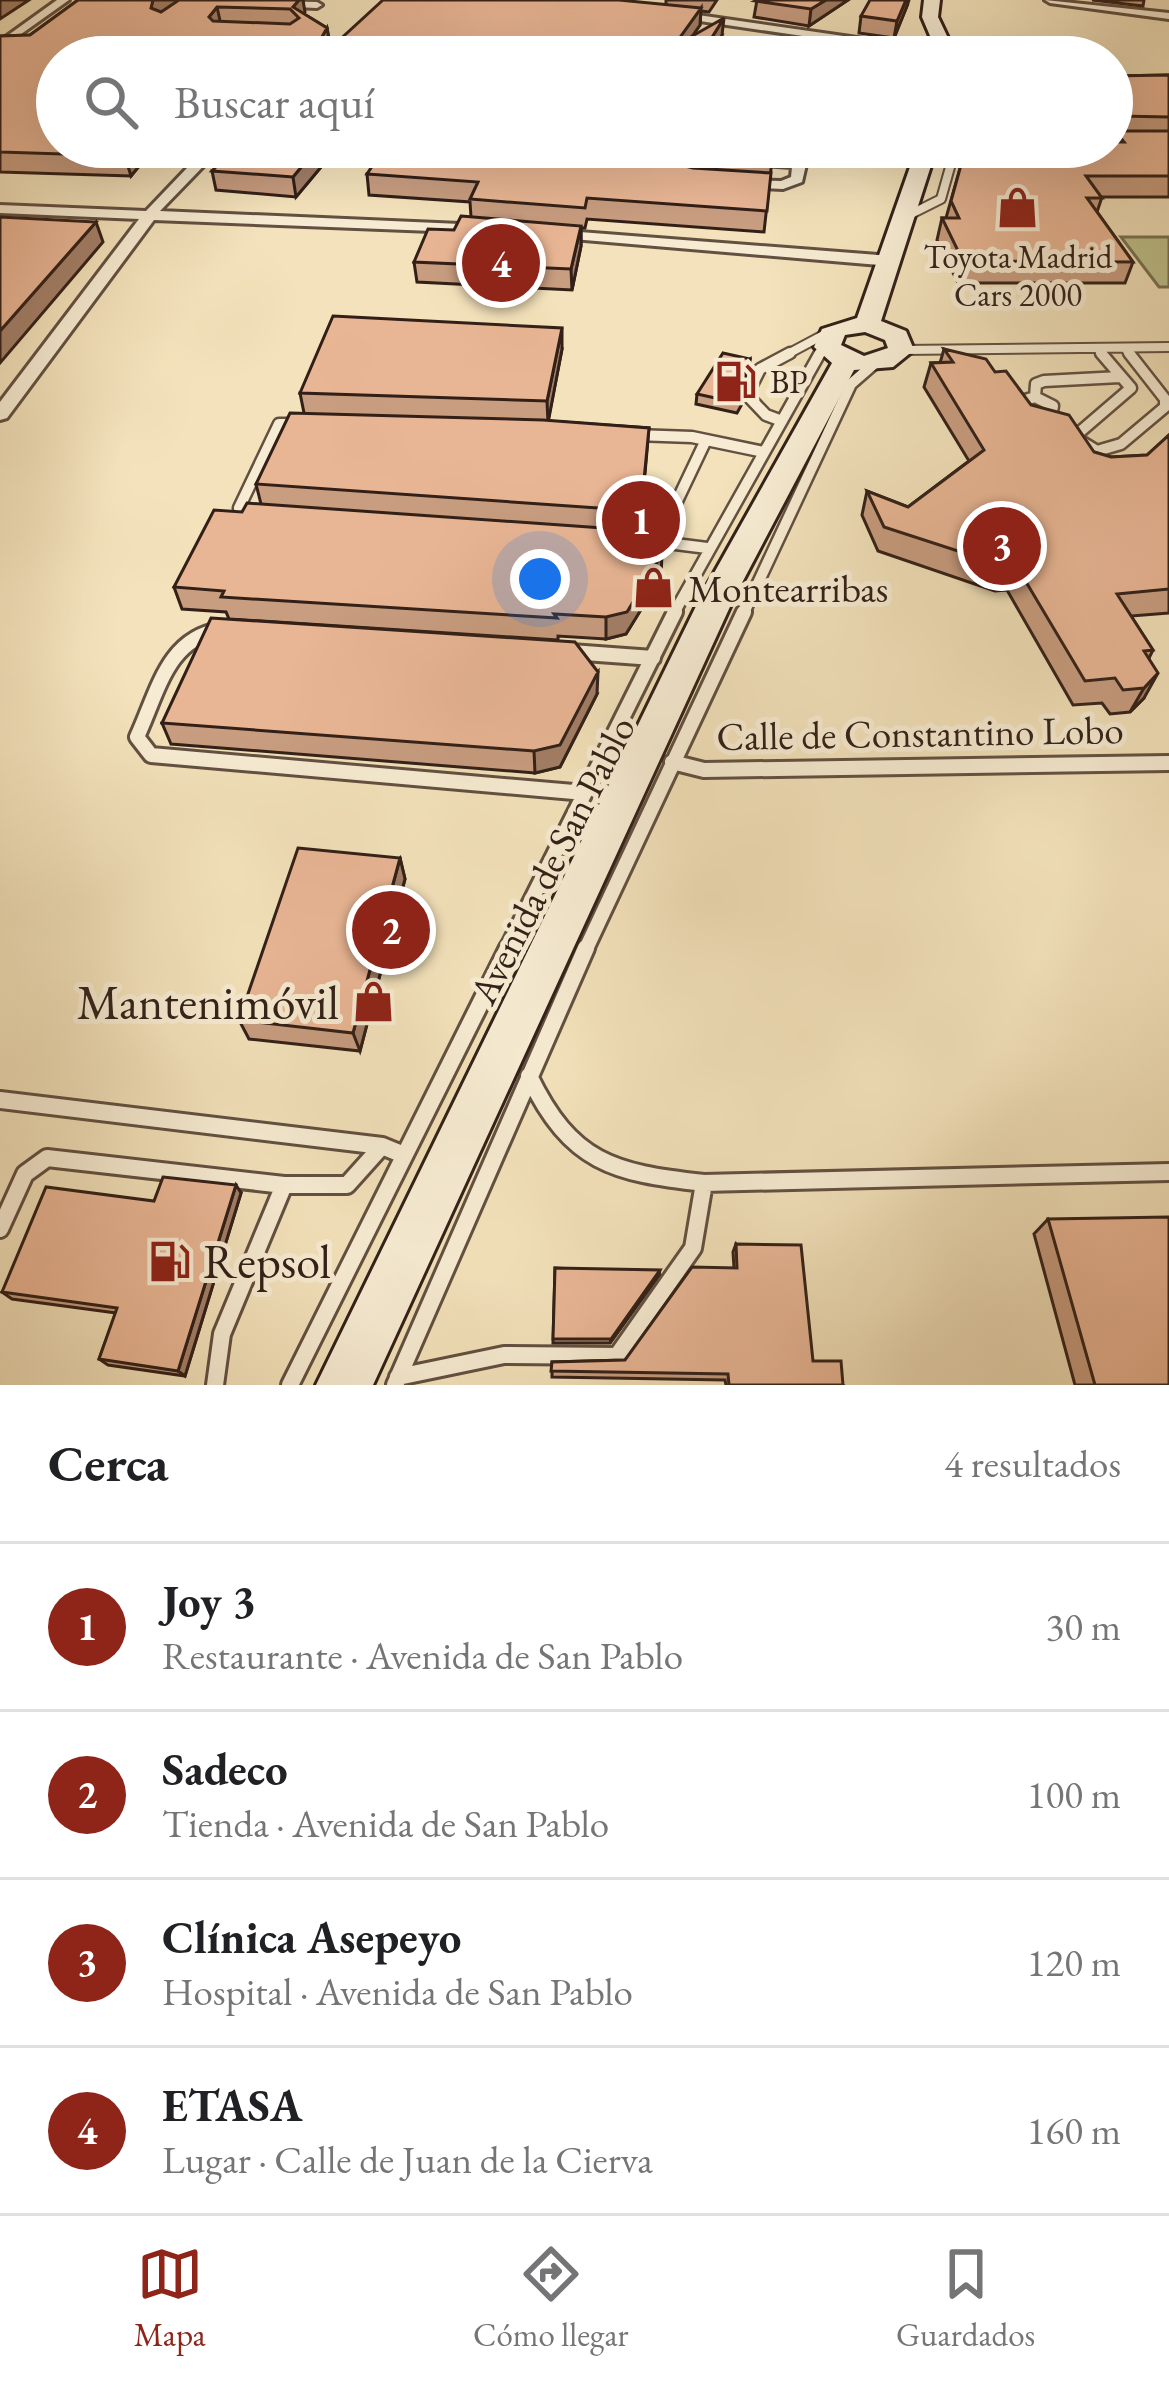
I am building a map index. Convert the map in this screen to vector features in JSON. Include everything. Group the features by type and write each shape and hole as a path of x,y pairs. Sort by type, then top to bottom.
{"street":[{"path":"11,42 64,0"},
{"path":"932,0 929,17 938,36"},
{"path":"1161,0 1169,12"},
{"path":"1051,1 1169,12"},
{"path":"249,3 317,5"},
{"path":"647,12 811,36"},
{"path":"259,17 305,19"},
{"path":"0,414 151,214 195,168"},
{"path":"729,182 783,185 797,179 800,168"},
{"path":"845,349 867,324 920,168"},
{"path":"0,209 508,230"},
{"path":"531,232 891,261"},
{"path":"845,349 902,350 897,336 867,324"},
{"name":"Avenida de San Pablo","path":"344,1385 717,598 845,349"}],"lane":[{"path":"905,217 941,199 950,168"},
{"path":"902,350 1169,347"},
{"path":"782,422 766,415 746,395 760,369 845,349"},
{"name":"Avenida de San Pablo","path":"290,1385 707,548 782,422 845,349"},
{"name":"Avenida de San Pablo","path":"396,1381 672,762 851,384 845,349"},
{"path":"1097,349 1131,388 1074,437 1084,448 1111,451 1165,407 1165,399 1125,349"},
{"path":"1035,397 1036,384 1044,381 1120,377"},
{"path":"275,516 239,508 279,424 302,424"},
{"path":"623,434 706,440 764,452"},
{"path":"658,541 706,440"},
{"path":"610,538 707,548"},
{"path":"237,631 214,629 181,644 137,737 141,747 165,759 585,793"},
{"path":"561,652 653,658"},
{"name":"Calle de Constantino Lobo","path":"672,762 704,770 1169,763"},
{"path":"529,1076 549,1124 603,1164 644,1178 704,1183 1169,1172"},
{"path":"0,1100 382,1146 404,1155"},
{"path":"0,1228 25,1174 47,1158 284,1185 347,1185 382,1146"},
{"path":"396,1381 504,1355 617,1356 693,1248 704,1183"},
{"path":"214,1385 222,1334 284,1185"}],"green space":[{"path":"1121,237 1169,237 1169,287 1159,287"}],"building":[{"path":"78,0 153,0 151,8 161,12 179,0 299,0 293,7 327,28 322,36 36,36 36,153 0,152 0,36 30,35","holes":["217,7 290,9 299,18 290,24 213,21 209,17"]},
{"path":"383,0 619,0 701,8 681,36 344,36"},
{"path":"757,0 826,0 811,9 755,1"},
{"path":"870,0 906,0 897,21 861,16"},
{"path":"724,18 713,36 692,36"},
{"path":"1169,75 1169,117 1133,116 1133,76"},
{"path":"1133,131 1169,131 1169,176 1086,176 1102,198 1087,198 1133,262 963,261 942,218 959,218 951,201 960,168 1133,168"},
{"path":"215,168 300,168 293,177 212,171"},
{"path":"371,168 693,168 771,173 767,211 587,198 585,208 470,199 478,182 367,174"},
{"path":"461,216 581,226 571,269 414,262 428,229 454,230"},
{"path":"0,217 96,222 0,331"},
{"path":"333,316 562,328 547,401 300,393"},
{"path":"944,349 986,359 995,372 1006,371 1031,405 1069,415 1094,452 1111,457 1147,455 1169,435 1169,589 1117,594 1153,650 1144,651 1158,673 1144,688 1123,690 1115,678 1085,681 1016,565 1004,566 884,527 867,491 908,507 984,450 931,363 953,362"},
{"path":"723,353 750,359 739,382 744,394 738,403 697,394"},
{"path":"290,413 649,428 641,511 256,484"},
{"path":"247,503 645,531 662,554 627,612 606,617 221,597 224,591 174,587 214,510 242,512"},
{"path":"211,618 575,642 598,672 560,745 534,751 162,723"},
{"path":"298,848 400,858 353,1033 239,1020"},
{"path":"163,1177 236,1185 178,1371 99,1359 117,1308 2,1292 46,1187 154,1201"},
{"path":"1169,1217 1169,1385 1095,1385 1048,1219"},
{"path":"736,1244 801,1245 813,1361 841,1361 843,1385 729,1385 728,1374 551,1371 552,1362 625,1360 692,1267 737,1268"},
{"path":"555,1268 660,1270 611,1339 553,1339"}],"place":[{"name":"Toyota Madrid Cars 2000","path":"1018,208"},
{"name":"ETASA","path":"501,263"},
{"name":"BP","path":"736,381"},
{"name":"Joy 3","path":"641,520"},
{"name":"Clínica Asepeyo","path":"1002,546"},
{"name":"Montearribas","path":"654,588"},
{"name":"Sadeco","path":"391,930"},
{"name":"Mantenimóvil","path":"373,1002"},
{"name":"Repsol","path":"169,1261"}]}
